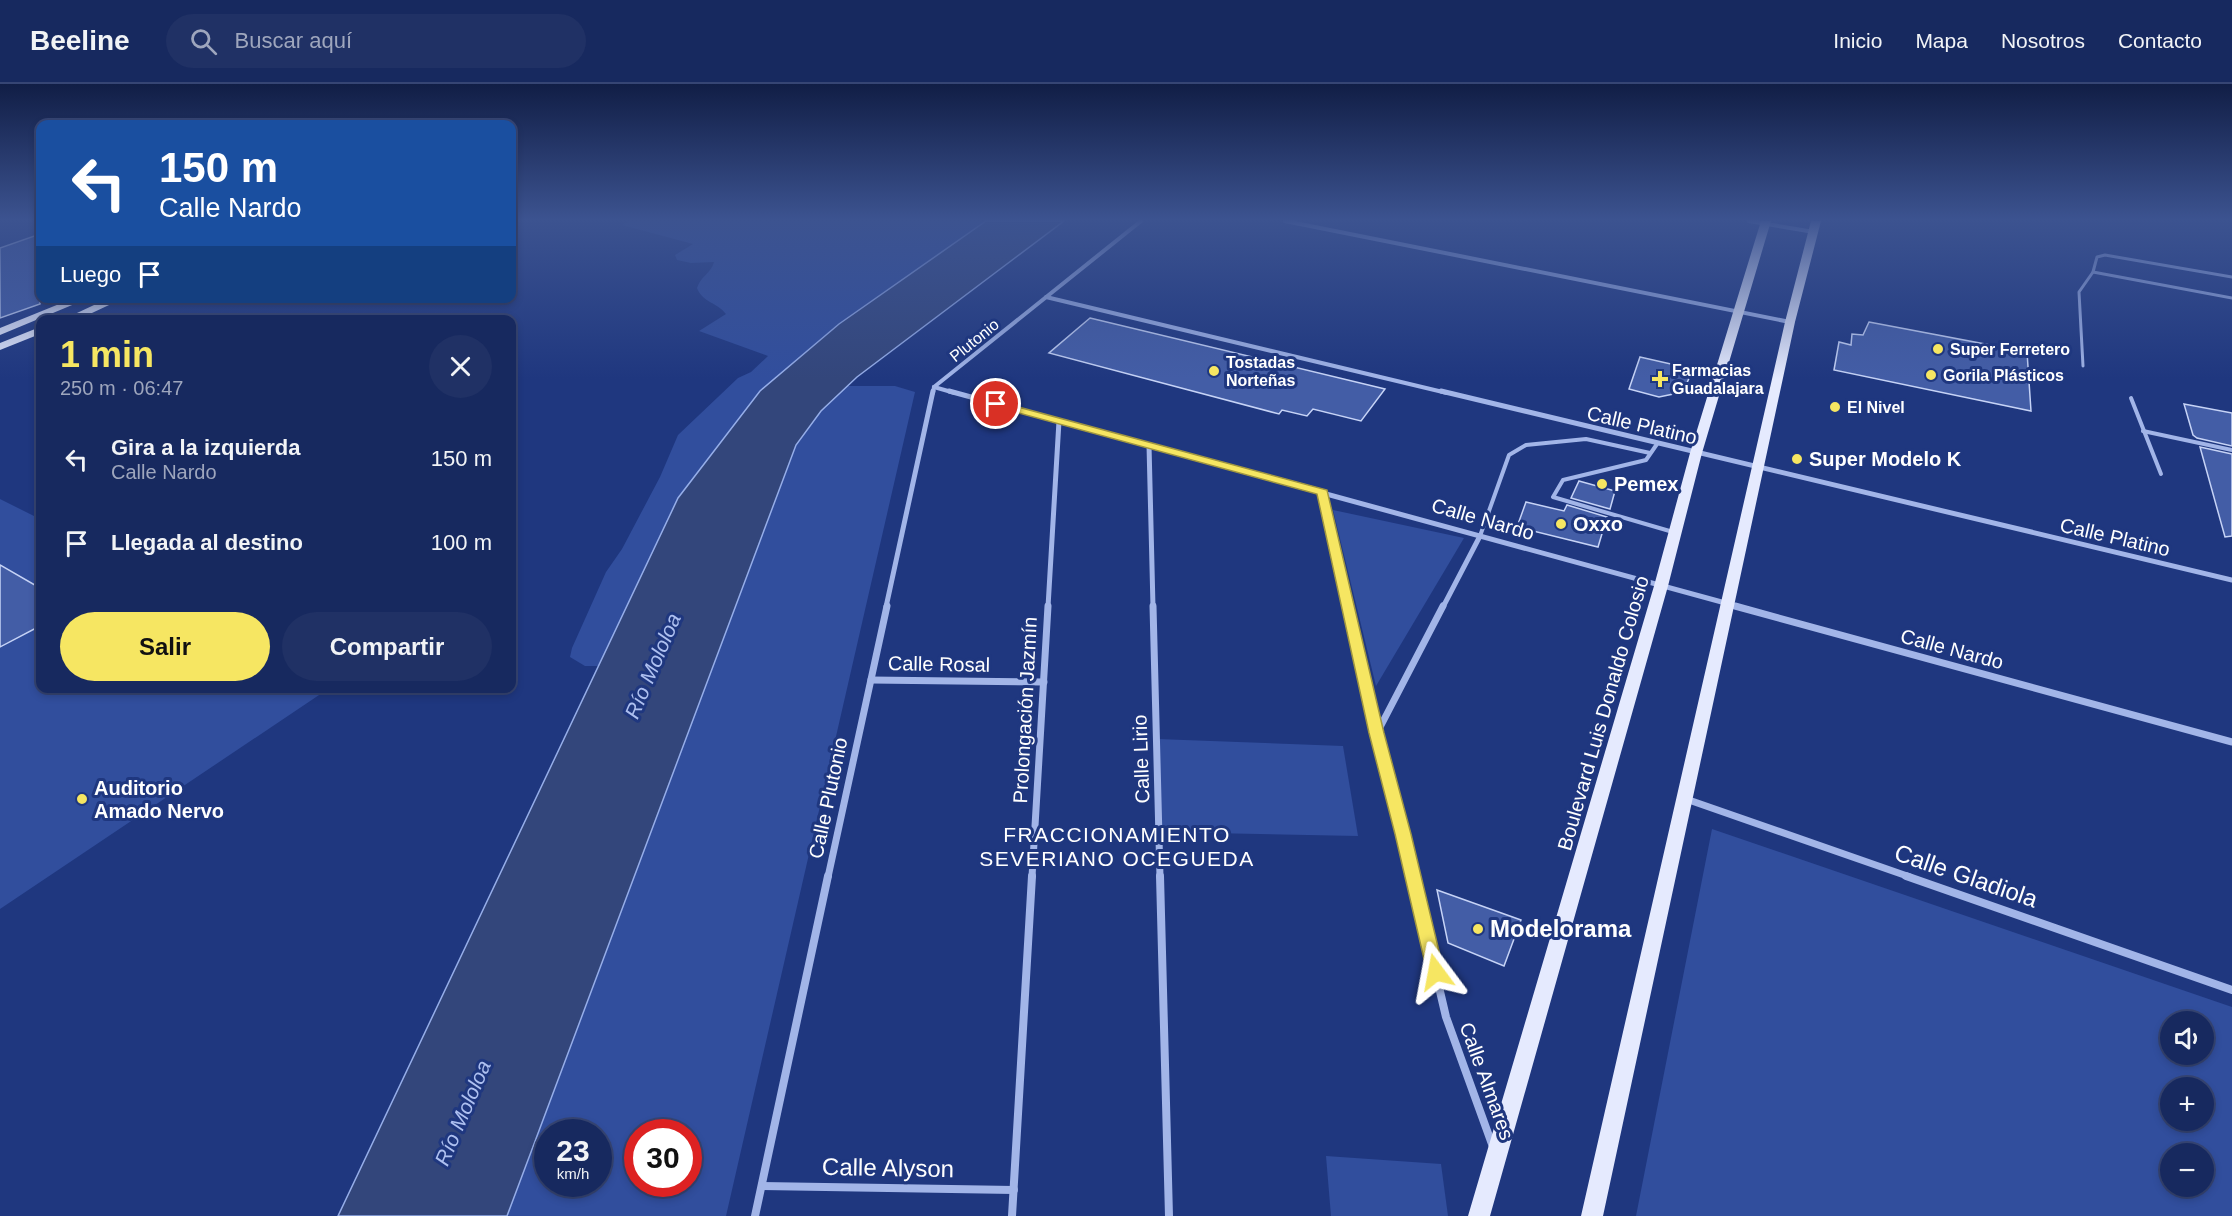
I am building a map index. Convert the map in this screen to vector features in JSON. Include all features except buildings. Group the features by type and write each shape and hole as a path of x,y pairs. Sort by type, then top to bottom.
{"main road":[{"name":"Boulevard Luis Donaldo Colosio","path":"1479,1216 1661,586 1696,453 1750,274"},
{"path":"1592,1216 1803,274"},
{"path":"42,315 72,303"},
{"path":"79,315 107,303"},
{"path":"0,332 36,317"},
{"path":"0,347 36,332"}],"street":[{"name":"Plutonio","path":"934,387 1075,274"},
{"path":"1551,274 1790,322"},
{"name":"Calle Platino","path":"1046,297 2232,580"},
{"name":"Calle Nardo","path":"934,387 2232,742"},
{"name":"Calle Plutonio","path":"755,1216 934,387"},
{"name":"Prolongación Jazmín","path":"1012,1216 1059,421"},
{"name":"Calle Lirio","path":"1149,445 1170,1216"},
{"name":"Calle Almares","path":"1322,492 1377,733 1446,1017 1497,1157"},
{"path":"1377,733 1480,536"},
{"name":"Calle Rosal","path":"871,680 1044,682"},
{"name":"Calle Gladiola","path":"1686,800 2232,990"},
{"name":"Calle Alyson","path":"762,1186 1014,1190"}],"lane":[{"path":"2083,366 2079,292 2092,274"},
{"path":"2103,274 2232,298"},
{"path":"2214,274 2232,277"},
{"path":"2131,398 2161,474"},
{"path":"2144,431 2232,450"},
{"path":"1480,536 1509,455 1526,445 1586,439 1650,453"},
{"path":"1657,444 1646,460 1563,480 1554,496 1675,533"}],"shaded area":[{"path":"707,274 923,274 678,498 599,666 585,666 570,657 572,648 606,572 622,549 660,477 678,435 738,378 751,372 768,356 699,331 726,314 703,297 697,288"},
{"path":"847,386 895,386 915,392 726,1216 507,1216 534,1144 534,1197 612,1197 612,1119 543,1119 796,445 821,411"},
{"name":"Auditorio Amado Nervo","path":"0,499 36,517 36,693 322,693 0,909"},
{"path":"1333,510 1464,538 1376,686"},
{"path":"1157,739 1343,746 1358,836 1160,832"},
{"path":"1712,829 2232,1007 2232,1216 1636,1216"},
{"path":"1326,1156 1441,1164 1448,1216 1331,1216"}],"water":[{"name":"Río Mololoa","path":"911,274 994,274 857,377 821,411 796,445 543,1119 534,1119 534,1144 507,1216 338,1216 678,498 760,391 839,324"}],"place":[{"name":"Super Ferretero","path":"1938,349"},
{"name":"Tostadas Norteñas","path":"1214,371"},
{"name":"Gorila Plásticos","path":"1931,375"},
{"name":"Farmacias Guadalajara","path":"1660,379"},
{"name":"El Nivel","path":"1835,407"},
{"name":"Super Modelo K","path":"1797,459"},
{"name":"Pemex","path":"1602,484"},
{"name":"Oxxo","path":"1561,524"},
{"name":"Auditorio Amado Nervo","path":"82,799"},
{"name":"Modelorama","path":"1478,929"}],"district":[{"name":"FRACCIONAMIENTO SEVERIANO OCEGUEDA","path":"1117,847"}],"route":[{"path":"996,404 1322,492 1377,733 1436,972"}]}
